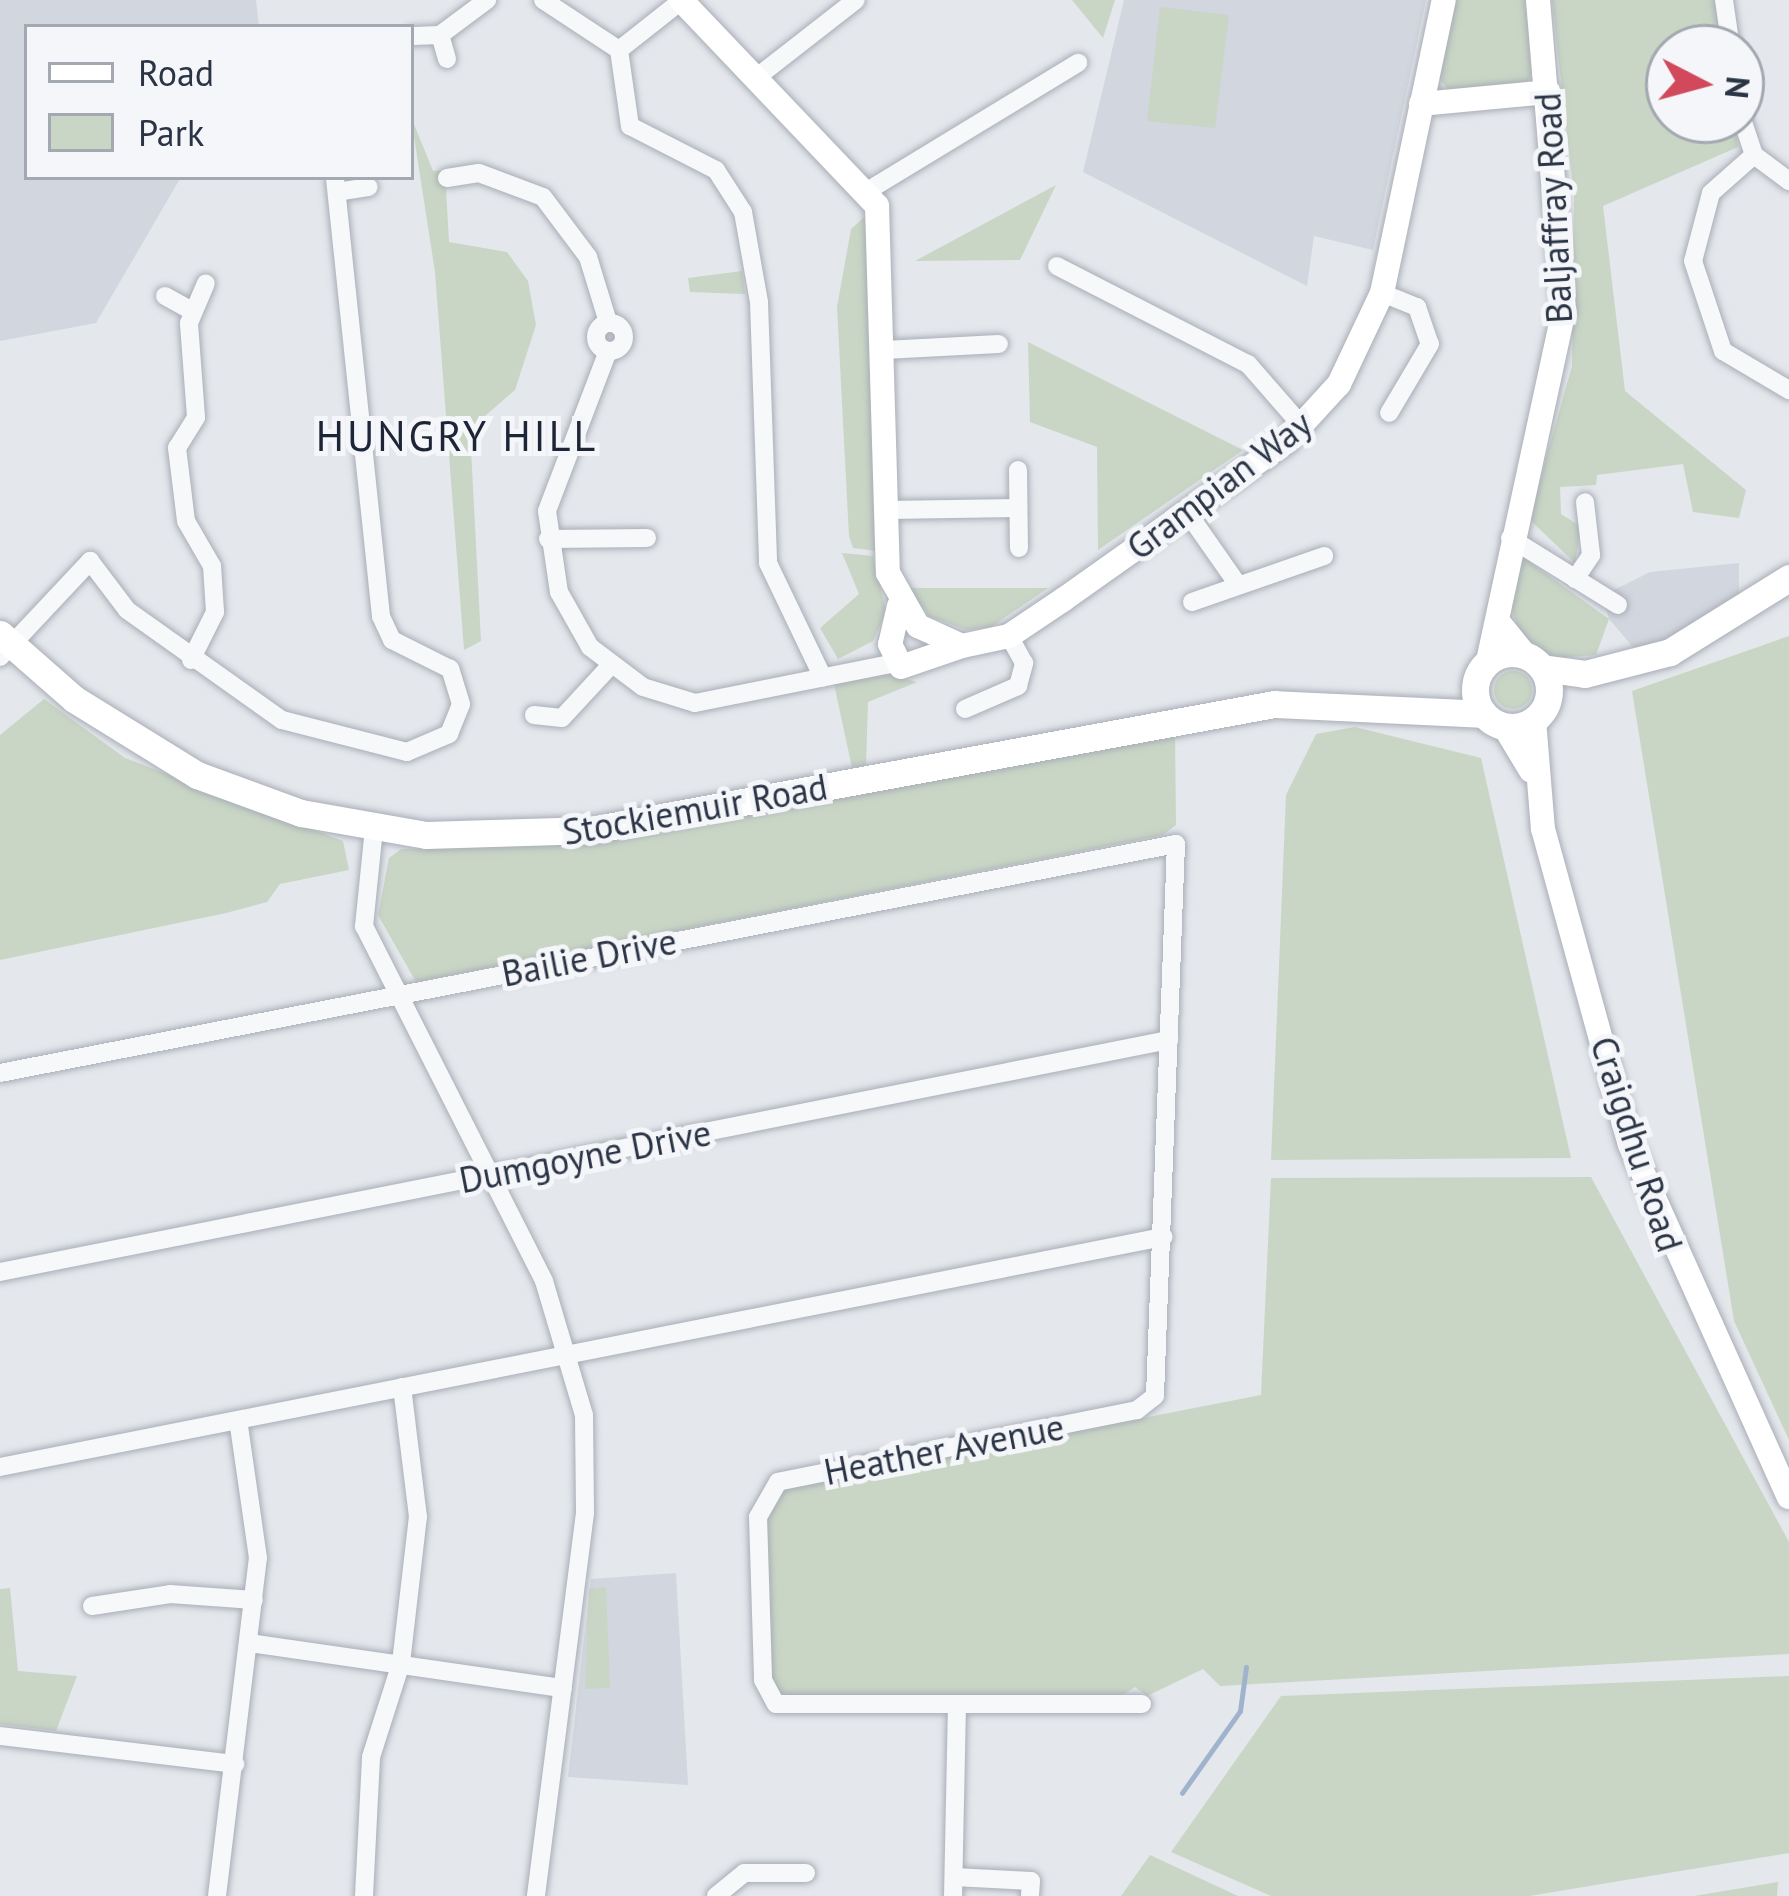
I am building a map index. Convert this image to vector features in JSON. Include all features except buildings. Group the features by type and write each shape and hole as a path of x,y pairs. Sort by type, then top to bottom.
{"main road":[{"path":"1482,670 1494,720 1541,709 1585,674 1670,652 1789,578"},
{"name":"Stockiemuir Road","path":"4,645 90,710 197,775 374,828 481,838 591,830 1274,704 1438,704 1494,720"},
{"path":"1438,704 1482,670 1533,661 1585,674"},
{"path":"1533,661 1541,709"}],"street":[{"path":"414,36 440,35 487,0"},
{"path":"543,0 619,50 630,126 716,170 743,212 759,302 768,563 823,678"},
{"path":"619,50 681,0 869,190 883,231 886,510 900,644"},
{"path":"757,77 856,0"},
{"name":"Grampian Way","path":"900,644 914,670 962,646 1009,636 1303,427 1360,349 1382,293 1444,0"},
{"name":"Baljaffray Road","path":"1482,670 1500,624 1510,538 1564,310 1538,0"},
{"path":"440,35 447,59"},
{"path":"869,190 1078,63"},
{"path":"1421,104 1548,92"},
{"path":"1751,144 1754,154 1789,181"},
{"path":"478,173 479,152"},
{"path":"1754,154 1711,193 1693,262 1723,351 1789,389"},
{"path":"447,178 478,173 529,188 560,214 608,322 624,336 608,351 558,461 548,539 573,623 610,666 708,704 823,678 900,644 962,646"},
{"path":"4,645 90,561 127,610 282,721 407,752 457,722 450,669 392,640 381,616 336,184 369,188"},
{"path":"1057,266 1248,364 1303,427"},
{"path":"191,659 214,612 178,448 196,418 192,310 206,283"},
{"path":"1382,293 1417,307 1430,344 1388,413"},
{"path":"165,296 192,310"},
{"path":"884,350 999,344"},
{"path":"1018,470 1019,548"},
{"path":"1575,579 1592,555 1585,502"},
{"path":"886,510 1018,508"},
{"path":"1187,512 1237,582"},
{"path":"548,539 617,546 647,538"},
{"path":"1510,538 1618,605"},
{"path":"617,546 623,568"},
{"path":"1192,602 1237,582 1324,556"},
{"path":"1500,624 1533,661"},
{"path":"965,709 1018,686 1024,664 1009,636"},
{"path":"900,644 931,660"},
{"path":"562,718 610,666"},
{"name":"Craigdhu Road","path":"1532,773 1541,709"},
{"path":"535,715 562,718"},
{"path":"562,718 568,737"},
{"name":"Craigdhu Road","path":"1494,720 1532,773 1651,1205 1789,1497"},
{"path":"374,828 362,916 490,1175 571,1353 586,1494 536,1896"},
{"name":"Bailie Drive","path":"0,1072 1176,844"},
{"name":"Heather Avenue","path":"1142,1704 776,1704 763,1680 759,1499 778,1482 1148,1405 1163,1237 1176,844"},
{"name":"Dumgoyne Drive","path":"0,1272 1169,1040"},
{"path":"0,1467 1163,1237"},
{"path":"364,1896 371,1757 400,1663 418,1517 402,1387"},
{"path":"217,1896 254,1600 256,1516 238,1420"},
{"path":"92,1606 170,1594 254,1600"},
{"path":"249,1643 563,1688"},
{"path":"957,1707 954,1887 1030,1881 1030,1896"},
{"path":"0,1736 235,1764"},
{"path":"716,1896 744,1873 806,1873"}],"shaded area":[{"path":"0,0 256,0 259,24 24,24 24,180 179,180 96,323 0,341"},
{"path":"1124,0 1426,0 1373,250 1314,236 1307,286 1083,172"},
{"path":"1739,563 1739,600 1693,633 1638,653 1609,619 1602,596 1650,572"},
{"path":"676,1573 688,1785 568,1777 591,1579"}],"green space":[{"path":"1072,0 1115,0 1103,38"},
{"path":"1453,0 1528,0 1536,67 1524,87 1453,96 1437,76"},
{"path":"1552,0 1716,0 1720,24 1645,24 1645,144 1738,147 1603,206 1625,391 1746,490 1739,518 1693,512 1683,464 1597,475 1596,485 1560,487 1561,514 1581,527 1575,563 1529,519 1572,366 1574,197"},
{"path":"1160,7 1229,15 1215,128 1147,121"},
{"path":"414,124 433,171 445,170 449,242 507,252 528,281 536,325 515,390 470,429 481,641 464,650 435,272"},
{"path":"1056,185 1020,260 915,261"},
{"path":"869,213 877,551 853,548 849,536 837,307 851,229"},
{"path":"742,271 745,294 690,292 688,278"},
{"path":"1028,342 1243,450 1098,550 1097,447 1030,422"},
{"path":"842,553 873,556 886,611 873,641 838,659 820,628 859,594"},
{"path":"1520,555 1609,619 1596,655 1545,659 1520,635 1511,607"},
{"path":"908,588 1048,588 991,627 966,630 929,616"},
{"path":"1789,636 1789,1440 1734,1321 1632,691"},
{"path":"1513,671 1526,677 1532,690 1526,703 1513,709 1500,703 1494,690 1500,677"},
{"path":"879,672 917,682 868,702 866,765 852,768 834,684"},
{"path":"44,699 125,758 343,841 349,870 280,884 267,902 226,913 0,960 0,735"},
{"path":"1355,727 1481,758 1571,1158 1271,1160 1286,795 1316,734"},
{"path":"1175,731 1176,825 1163,835 416,982 378,915 389,858 401,849 592,844"},
{"path":"1591,1177 1789,1542 1789,1654 1220,1686 1203,1669 1147,1696 1135,1687 1121,1696 785,1702 770,1685 763,1509 773,1490 1261,1395 1271,1178"},
{"path":"606,1587 610,1688 585,1689 589,1589"},
{"path":"10,1588 18,1671 77,1676 56,1731 0,1724 0,1589"},
{"path":"1789,1676 1789,1853 1529,1896 1271,1896 1171,1852 1281,1696"},
{"path":"1150,1855 1238,1896 1121,1896"},
{"path":"1778,1882 1777,1896 1694,1896"}],"waterway":[{"path":"1182,1793 1240,1711 1246,1667"}],"district":[{"name":"HUNGRY HILL","path":"457,436"}]}
